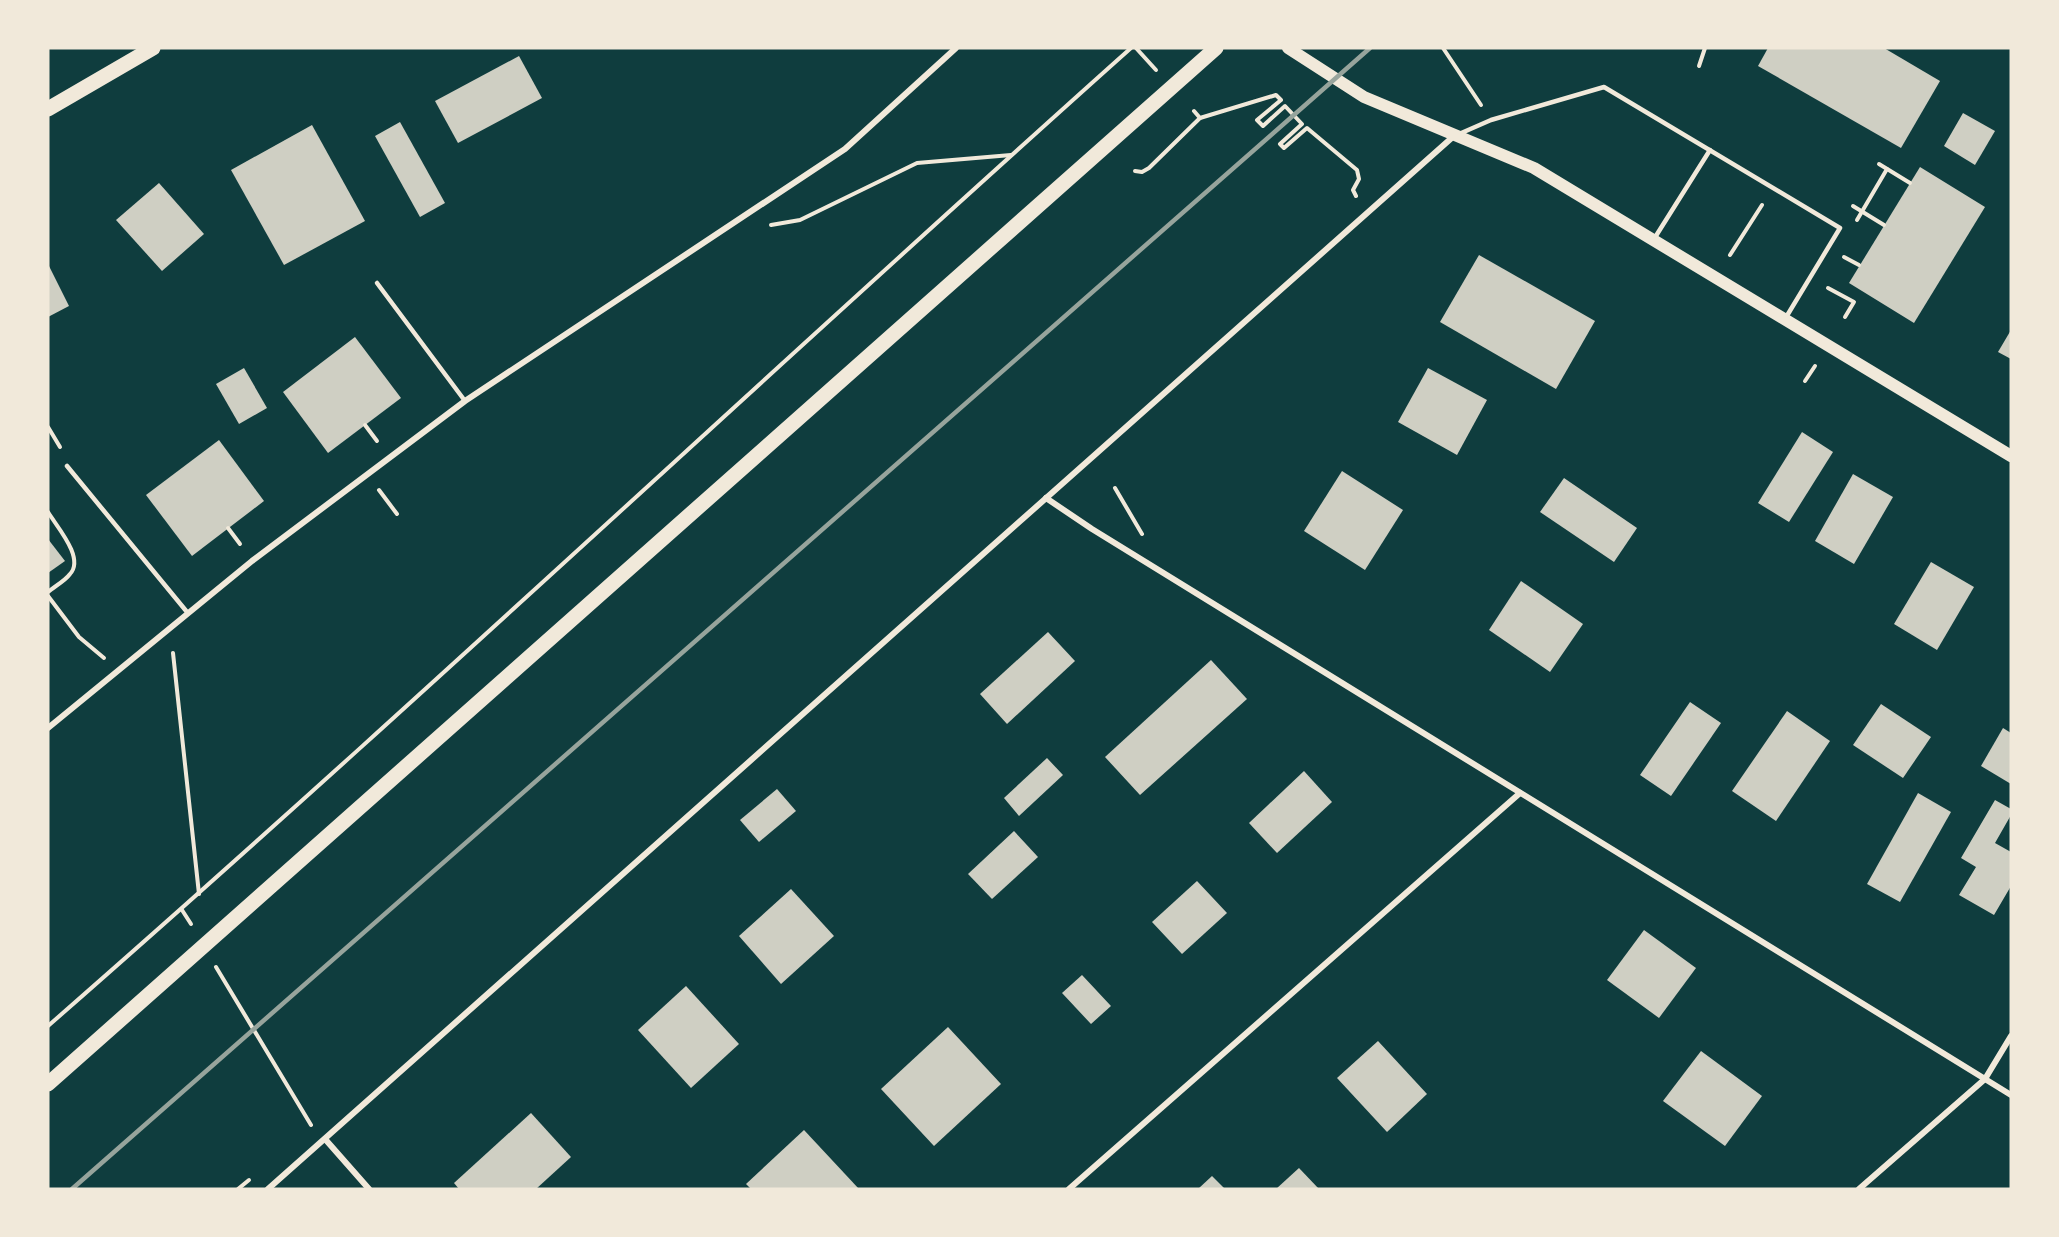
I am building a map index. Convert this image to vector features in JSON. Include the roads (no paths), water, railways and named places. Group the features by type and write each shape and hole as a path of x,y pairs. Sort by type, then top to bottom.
{"main road":[{"path":"48,109 153,48"},
{"path":"48,1084 1216,48"},
{"path":"1288,48 1364,97 1534,168 2011,456"}],"street":[{"path":"48,728 170,625 367,473 465,401 845,149 956,48"},
{"path":"268,1189 1456,135"},
{"path":"1046,498 1092,529 2011,1095"},
{"path":"1069,1189 1520,793"},
{"path":"1859,1189 1984,1079 2011,1036"},
{"path":"325,1139 369,1189"}],"lane":[{"path":"1456,135 1491,120 1604,87 1840,228 1785,319"},
{"path":"1654,239 1710,150"},
{"path":"377,283 465,401"},
{"path":"67,466 188,612"}],"railway":[{"path":"72,1189 1370,48"}]}
